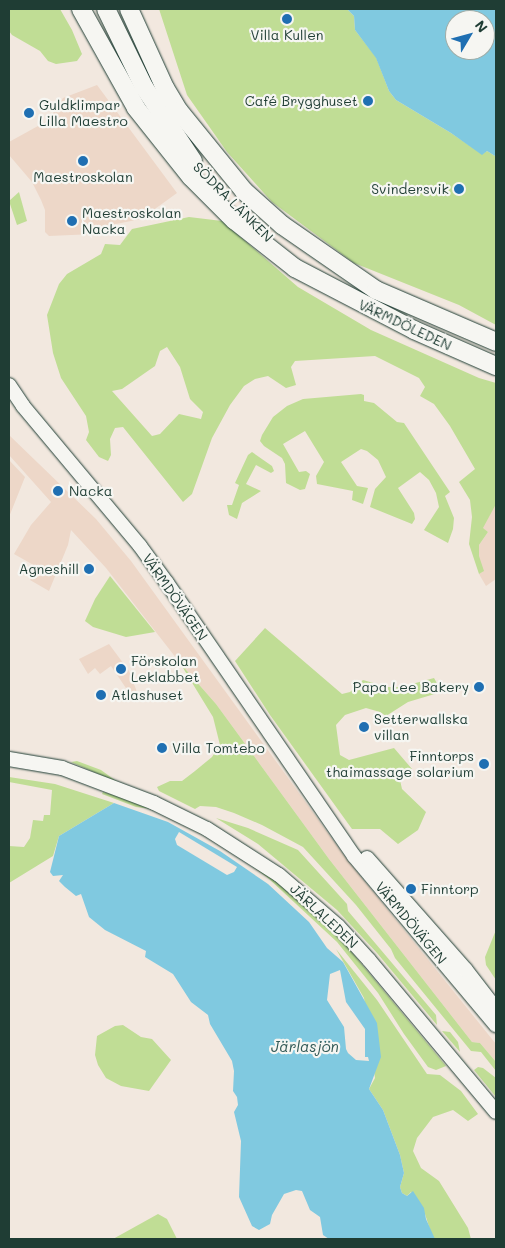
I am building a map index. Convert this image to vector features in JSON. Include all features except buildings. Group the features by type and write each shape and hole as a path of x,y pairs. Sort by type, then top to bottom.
{"highway":[{"path":"81,9 136,108 192,177 234,220 269,249 295,268 316,279"},
{"name":"SÖDRA LÄNKEN","path":"106,9 144,87 182,148 222,194 316,279"},
{"path":"120,9 165,88"},
{"path":"129,9 165,88"},
{"name":"VÄRMDÖLEDEN","path":"165,88 179,111 244,191 282,225 376,290 496,342"},
{"name":"VÄRMDÖLEDEN","path":"316,279 406,326 496,366"}],"main road":[{"name":"VÄRMDÖVÄGEN","path":"9,385 20,402 140,546 354,856 496,1025"},
{"name":"JÄRLALEDEN","path":"9,759 62,768 154,803 207,829 271,870 304,895 338,926 369,960 496,1112"},
{"name":"JÄRLALEDEN","path":"9,767 101,784"},
{"name":"VÄRMDÖVÄGEN","path":"328,819 380,872 496,1009"}],"shaded area":[{"name":"Maestroskolan","path":"97,85 177,193 141,219 101,227 94,234 49,236 45,232 45,210 41,200 32,182 9,155 9,142 47,121 63,98"},
{"path":"9,435 96,519 131,561 346,858 496,1044 496,1062 480,1043 472,1042 329,859 216,704 180,663 106,568 71,530 68,545 49,591 30,580 37,567 14,554 31,525 51,502 9,455"},
{"path":"9,460 25,477 9,517"},
{"path":"496,503 496,579 486,586 479,574 483,571 478,555 479,545 488,532 482,528"},
{"name":"Förskolan Leklabbet","path":"109,644 129,671 137,692 132,697 111,666 100,674 95,668 88,674 79,659"}],"green space":[{"path":"9,9 60,9 72,30 82,54 77,61 56,64 48,61 40,51 12,35 9,31"},
{"path":"159,9 347,9 354,16 355,30 376,57 389,91 396,100 482,154 487,151 495,156 496,325 459,305 354,263 272,202 227,152 187,95"},
{"path":"19,192 27,221 17,225 9,201"},
{"path":"189,217 222,221 298,287 371,330 479,378 496,383 496,504 483,528 488,532 479,545 479,556 484,571 479,574 469,544 472,517 470,500 459,482 475,469 450,426 434,404 420,396 425,387 419,378 375,356 295,361 291,367 296,385 286,388 268,376 255,379 244,386 230,405 212,438 192,494 183,502 123,427 115,428 110,439 111,455 108,461 99,457 86,440 89,432 86,416 61,378 53,353 47,315 59,284 67,274 101,254 105,244 120,245 132,229","holes":["167,347 180,367 190,399 203,412 201,419 179,414 160,434 152,436 112,391 122,389 155,366 160,351"]},
{"path":"364,395 364,401 374,403 397,422 404,423 450,492 445,496 454,518 453,529 448,543 424,530 439,507 436,493 429,480 420,472 398,488 414,513 415,519 412,524 370,507 375,489 386,477 378,460 367,451 361,449 341,462 357,486 368,488 363,504 352,500 353,491 317,484 316,476 324,462 305,431 283,444 299,472 306,471 310,474 305,489 300,490 286,483 285,464 282,458 264,446 260,441 273,417 287,406 303,399"},
{"path":"252,452 272,466 274,471 271,473 256,465 246,484 261,491 242,503 237,519 229,515 227,505 232,505 239,485 235,483 248,455"},
{"path":"110,576 155,632 126,637 93,627 85,621 95,599"},
{"path":"265,628 342,694 350,692 363,680 387,687 401,687 434,678 438,685 438,693 408,702 386,716 366,708 345,715 336,725 340,755 349,760 394,748 412,769 400,780 402,789 426,812 418,830 398,844 380,829 352,829 270,715 235,661"},
{"path":"180,663 216,704 329,859 472,1042 480,1043 496,1062 496,1071 481,1052 471,1051 395,958 391,949 356,905 303,847 262,825 234,813 216,807 200,806 195,809 159,791 157,787 170,781 182,781 212,757 220,745 213,717"},
{"path":"77,761 101,770 119,783 71,762"},
{"path":"9,777 55,784 114,803 59,836 53,856 9,883 9,846 24,847 30,838 33,820 43,821 44,815 50,815 52,790 9,782"},
{"path":"103,792 144,803 195,827 221,844 152,809 136,807 102,794"},
{"path":"216,818 248,828 298,850 347,904 348,911 436,1015 437,1025 377,953 337,910 258,844"},
{"path":"232,851 270,876 340,938 446,1066 436,1070 428,1067 378,993 337,942 268,878"},
{"path":"496,930 496,980 486,965 485,957"},
{"path":"336,949 377,1000 427,1074 440,1075 461,1091 478,1114 468,1121 453,1110 433,1117 417,1138 413,1151 421,1168 439,1181 468,1228 471,1239 433,1239 425,1214 417,1200 411,1192 407,1196 402,1193 400,1187 404,1173 400,1155 383,1110 369,1089 375,1078 364,998"},
{"path":"123,1025 141,1037 152,1039 171,1060 149,1091 121,1086 106,1078 98,1065 95,1055 97,1036 115,1026"},
{"path":"442,1031 450,1032 458,1042 460,1052"},
{"path":"478,1067 483,1068 496,1078 496,1097 474,1070"},
{"path":"158,1214 167,1219 177,1239 113,1239"}],"water":[{"path":"347,9 496,9 496,165 495,156 487,151 482,155 451,133 396,100 389,91 376,58 355,30 354,16"},
{"name":"Järlasjön","path":"114,803 168,822 220,851 268,884 309,922 327,948 343,962 377,1023 381,1057 369,1089 383,1110 400,1155 404,1173 400,1187 402,1193 407,1196 413,1191 424,1208 426,1219 435,1239 329,1239 323,1235 320,1217 310,1210 302,1191 296,1190 284,1194 272,1215 270,1224 259,1230 252,1226 239,1197 241,1141 234,1112 238,1105 237,1097 233,1091 234,1071 232,1061 210,1024 208,1015 191,1002 173,974 145,957 146,951 105,930 89,917 81,894 76,896 59,881 63,875 53,876 50,872 59,836"}],"pier":[{"path":"179,832 237,867 234,872 227,875 177,845 175,839"},
{"path":"340,970 346,1002 365,1029 365,1057 368,1057 369,1061 356,1060 348,1053 344,1027 327,1000 330,974"}],"place":[{"name":"Villa Kullen","path":"287,19"},
{"name":"Café Brygghuset","path":"368,101"},
{"name":"Guldklimpar Lilla Maestro","path":"29,113"},
{"name":"Maestroskolan","path":"83,161"},
{"name":"Svindersvik","path":"459,189"},
{"name":"Maestroskolan Nacka","path":"72,221"},
{"name":"Nacka","path":"58,491"},
{"name":"Agneshill","path":"89,569"},
{"name":"Förskolan Leklabbet","path":"121,669"},
{"name":"Papa Lee Bakery","path":"479,687"},
{"name":"Atlashuset","path":"101,695"},
{"name":"Setterwallska villan","path":"364,727"},
{"name":"Villa Tomtebo","path":"162,748"},
{"name":"Finntorps thaimassage solarium","path":"484,764"},
{"name":"Finntorp","path":"411,889"}]}
